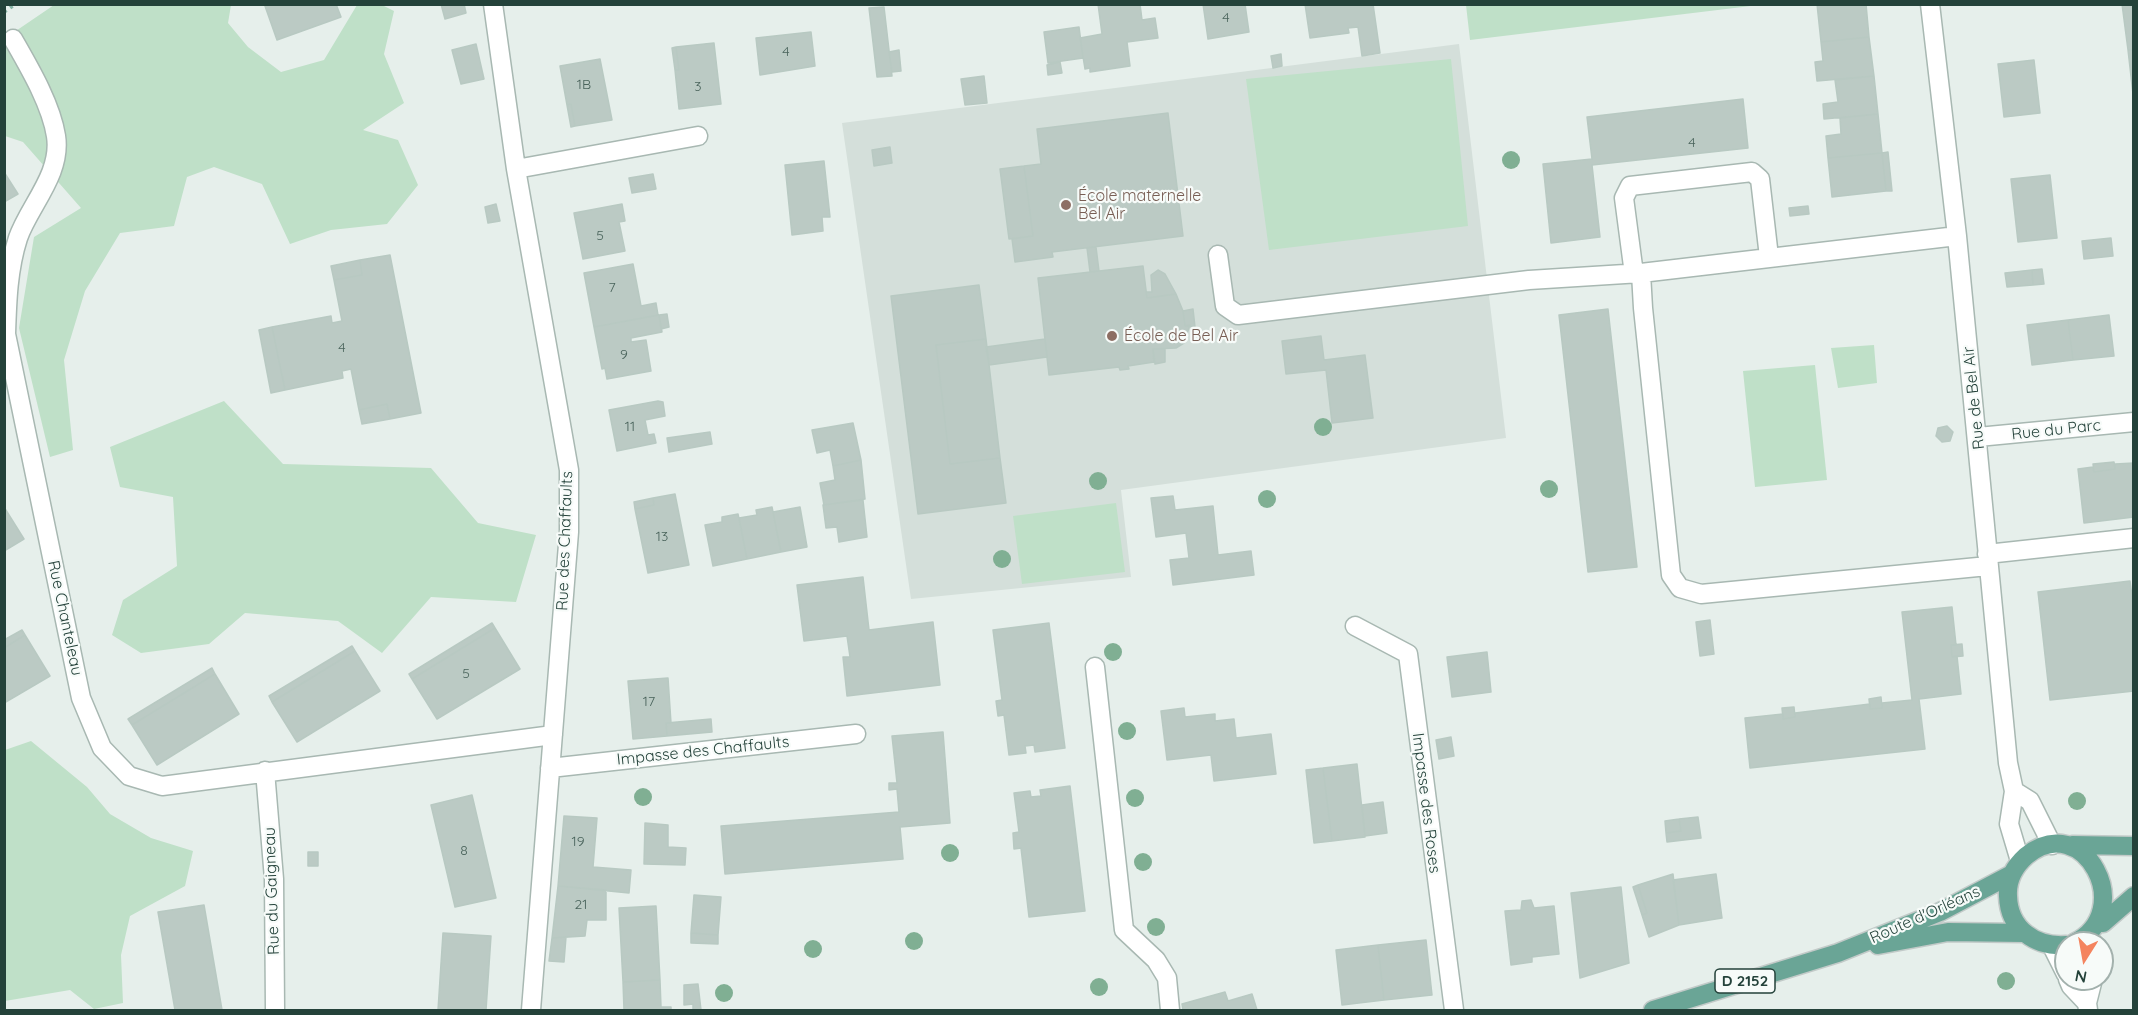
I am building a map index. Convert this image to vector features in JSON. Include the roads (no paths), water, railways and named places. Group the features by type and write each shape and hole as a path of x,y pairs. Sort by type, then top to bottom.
{"main road":[{"path":"2058,845 2133,846"},
{"path":"2058,845 2082,850 2096,861 2106,876 2109,902 2091,931"},
{"name":"Route d'Orléans","path":"1653,1011 1838,953 1940,912 2016,868 2032,851 2058,845"},
{"path":"2016,868 2008,890 2008,905 2014,921 2024,933 2037,942 2054,944"},
{"path":"2095,931 2133,896"},
{"name":"Route d'Orléans","path":"1838,953 1948,933 2024,933"}],"street":[{"name":"Rue des Chaffaults","path":"493,4 516,169 569,470 569,532 531,1011"},
{"name":"Rue de Bel Air","path":"1930,4 1978,437 2008,763 2014,791 2009,824 2016,868"},
{"name":"Rue Chanteleau","path":"13,39 36,80 56,135 57,145 56,156 38,204 19,237 6,287 6,334 81,698 102,748 129,777 162,786 553,735"},
{"path":"516,169 698,136"},
{"path":"1769,257 1760,179 1752,172 1630,186 1624,198 1637,274 1671,574 1680,588 1701,594 1988,560 2133,538"},
{"path":"1218,255 1225,306 1238,315 1529,280 1637,274 1957,236"},
{"name":"Rue du Parc","path":"1978,437 2133,422"},
{"name":"Impasse des Roses","path":"1355,626 1408,654 1454,1011"},
{"path":"1095,667 1124,930 1156,960 1167,978 1170,1011"},
{"name":"Impasse des Chaffaults","path":"550,768 856,734"},
{"name":"Rue du Gaigneau","path":"265,771 274,879 275,1011"},
{"path":"2014,791 2030,801 2058,845"},
{"path":"2075,991 2088,1007"},
{"path":"2088,1007 2091,991"}],"place":[{"name":"École maternelle Bel Air","path":"1066,205"},
{"name":"École de Bel Air","path":"1112,336"}]}
